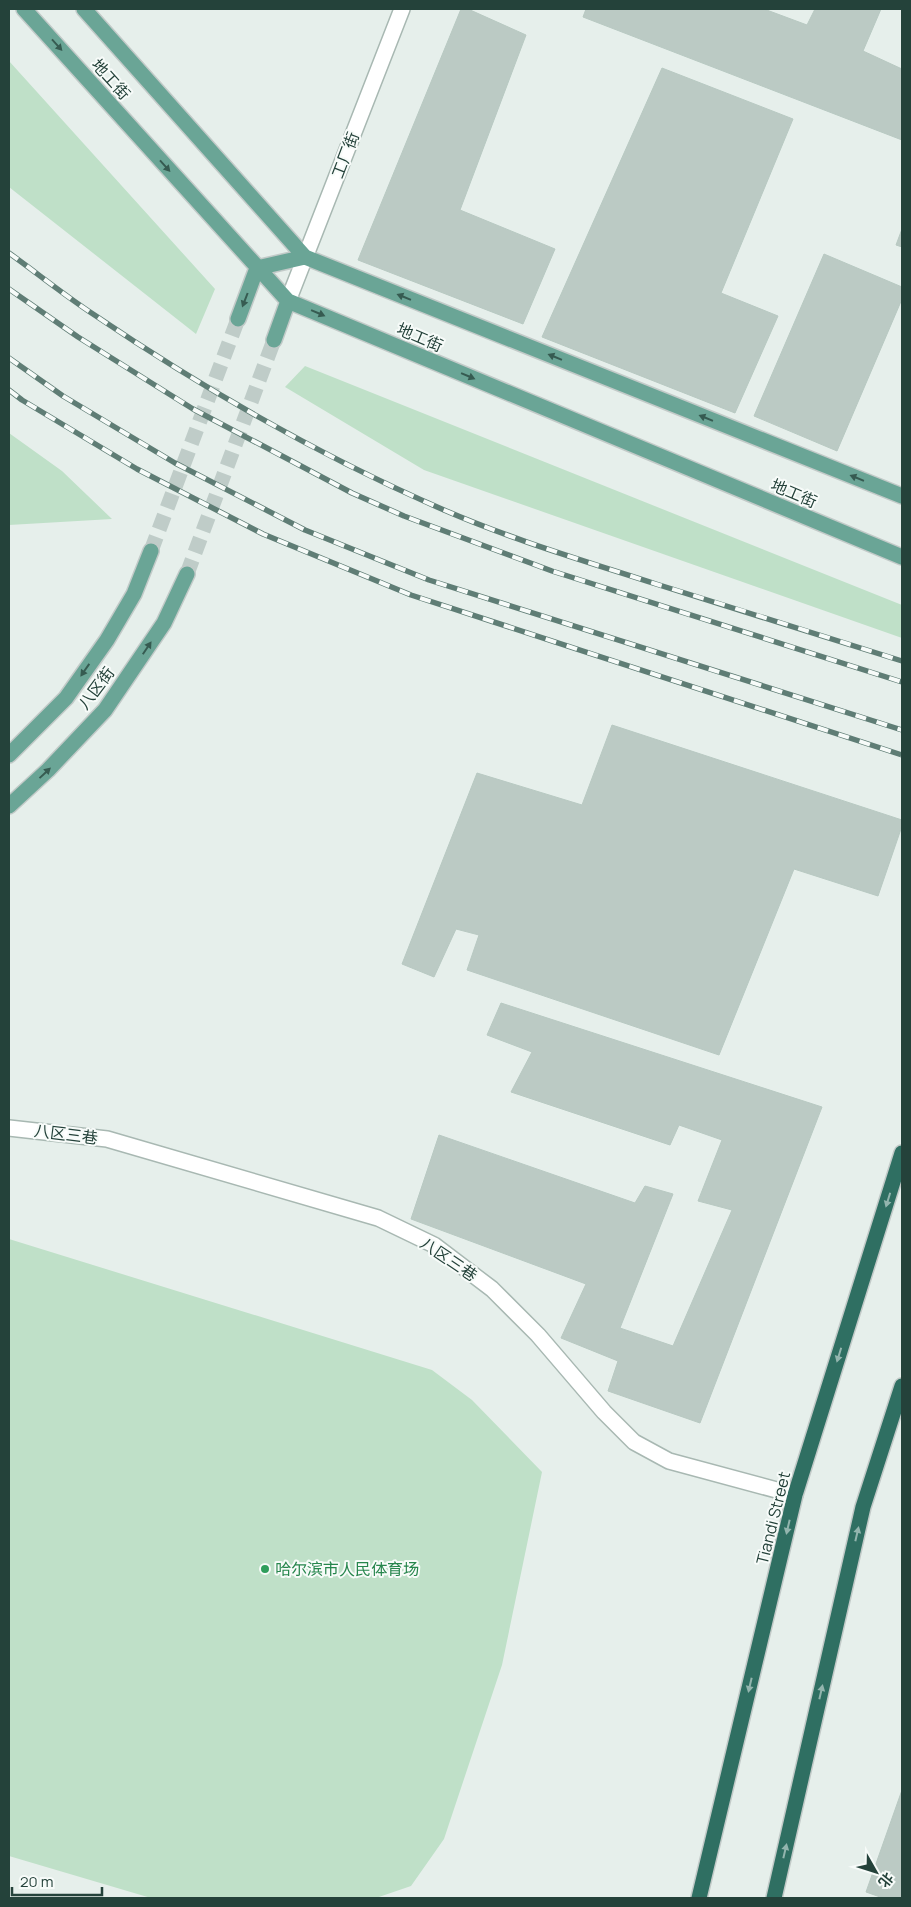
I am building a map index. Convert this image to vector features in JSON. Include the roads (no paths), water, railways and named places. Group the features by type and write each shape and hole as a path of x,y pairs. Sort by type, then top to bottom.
{"highway":[{"name":"Tiandi Street","path":"699,1898 795,1496 902,1153"},
{"path":"774,1898 863,1508 902,1386"}],"main road":[{"name":"地工街","path":"24,9 288,301 902,557"},
{"name":"地工街","path":"84,9 305,257 902,496"},
{"path":"238,319 257,268 305,257"},
{"path":"274,340 288,301"},
{"name":"八区街","path":"9,755 66,698 107,640 134,594 151,551"},
{"name":"八区街","path":"9,806 48,770 104,710 164,624 187,574"}],"street":[{"name":"工厂街","path":"288,301 402,9"},
{"name":"八区三巷","path":"9,1128 107,1139 378,1218 434,1245 492,1289 538,1335 604,1412 634,1442 669,1462 795,1496"}],"tunnel":[{"path":"151,551 238,319"},
{"path":"187,574 274,340"}],"railway":[{"path":"9,253 82,307 178,369 264,420 353,468 398,489 470,521 549,550 902,661"},
{"path":"9,289 78,337 193,409 352,493 404,516 552,571 902,682"},
{"path":"9,358 63,396 175,463 305,530 429,580 902,730"},
{"path":"9,390 22,400 137,469 263,534 411,595 902,755"}],"place":[{"name":"哈尔滨市人民体育场","path":"265,1569"}]}
